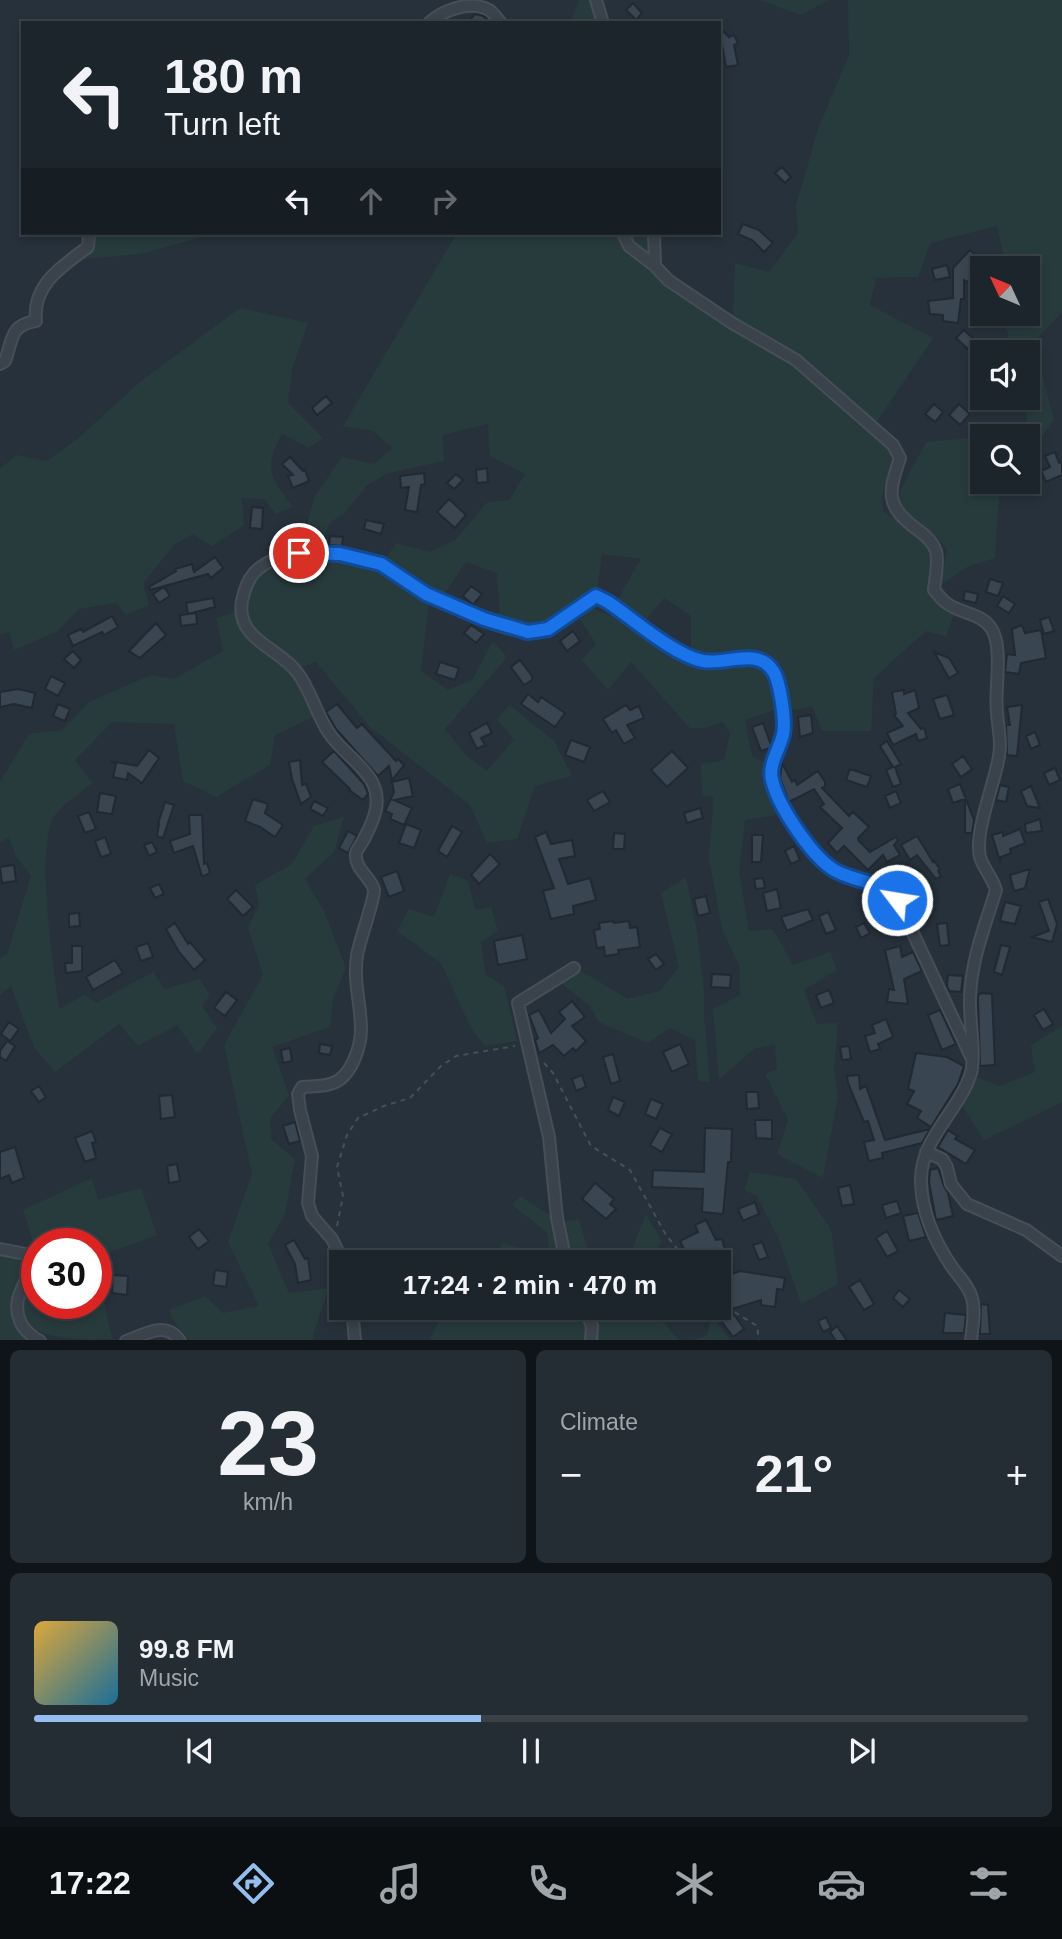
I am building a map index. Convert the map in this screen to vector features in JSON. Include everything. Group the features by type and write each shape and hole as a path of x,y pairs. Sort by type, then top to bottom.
{"street":[{"path":"596,0 602,21"},
{"path":"432,21 452,9 469,6 489,10 499,21"},
{"path":"0,364 5,361 12,334 23,323 36,321 36,301 41,290 57,270 88,247 89,235"},
{"path":"624,235 629,246 655,266 667,280 796,360 893,445 900,458 891,498 897,513 926,536 936,551 934,590 945,602 980,617 992,629 998,663 996,685 1000,745 980,841 980,857 994,881 996,890 972,972 972,1071 926,1152 922,1163 921,1182 926,1217 935,1238 973,1301 971,1340"},
{"path":"654,235 655,266"},
{"path":"337,1250 332,1239 312,1216 308,1203 312,1156 298,1094 302,1087 334,1083 342,1078 351,1067 357,1050 361,1031 355,981 356,963 359,941 373,899 373,888 359,869 356,852 377,813 378,796 371,779 331,736 296,671 245,627 241,608 245,586 255,572 271,560 299,553 340,554 381,564 426,594 484,619 528,632 548,629 596,596 684,655 704,661 759,659 773,670 779,687 784,731 771,767 771,779 778,796 799,830 830,868 888,890 897,900 972,1059"},
{"path":"564,1250 557,1218 549,1137 518,1003 573,968"},
{"path":"926,1152 942,1159 947,1167 951,1185 967,1205 1027,1230 1062,1256"},
{"path":"0,1249 26,1254 32,1261 31,1272 20,1290 15,1308 22,1325 40,1340"},
{"path":"353,1320 355,1340"},
{"path":"589,1320 592,1326 590,1340"},
{"path":"126,1340 163,1328 174,1332 180,1340"}],"path":[{"path":"332,1239 342,1196 337,1167 347,1135 358,1118 410,1098 441,1066 456,1056 479,1050 529,1045"},
{"path":"545,1063 592,1146 630,1170 666,1235 678,1250"},
{"path":"731,1310 757,1326 759,1340"}],"shaded area":[{"path":"579,0 593,0 597,21 571,21"},
{"path":"759,0 829,0 801,15"},
{"path":"848,0 1062,0 1062,312 1036,340 1009,340 1006,326 1040,326 1040,256 1003,256 997,226 930,243 918,277 876,278 870,305 933,338 876,423 797,357 733,318 735,263 769,272 798,233 796,206 818,129 849,55"},
{"path":"90,235 202,235 140,254 75,260"},
{"path":"456,235 617,235 622,248 666,285 732,329 791,362 888,448 894,458 882,496 883,511 924,539 931,554 928,593 940,605 955,612 946,636 926,631 874,678 871,731 822,731 813,707 788,711 786,687 782,677 767,660 754,653 709,654 691,649 691,616 664,598 645,621 617,601 641,559 602,554 597,590 549,622 530,628 500,619 497,573 466,562 443,596 384,561 396,543 430,552 456,540 486,503 509,500 525,474 490,456 488,424 442,435 444,461 389,473 367,485 344,514 330,522 319,548 300,547 315,496 342,457 374,464 392,448 373,431 343,426"},
{"path":"630,235 651,235 651,257 632,241"},
{"path":"240,308 308,323 292,369 288,403 323,438 309,448 282,434 271,464 274,480 293,507 276,514 264,499 242,498 244,525 212,546 193,534 174,545 143,583 149,605 126,615 116,603 79,609 58,631 14,650 9,632 0,635 0,468 17,455 47,461 76,440 140,382"},
{"path":"1040,365 1054,420 1040,439 1040,424 1026,424 1025,410 1040,410"},
{"path":"970,438 970,494 999,494 995,558 967,567 941,585 947,550 936,536 898,502 901,489 926,442"},
{"path":"287,558 346,559 381,568 429,601 421,671 448,690 472,680 493,641 507,657 445,729 467,756 487,771 514,739 497,720 509,705 554,741 572,776 535,786 517,839 487,843 470,805 370,727 316,662 302,667 256,635 247,623 244,614 246,595 256,578 270,564"},
{"path":"592,608 692,664 756,666 769,676 774,710 745,720 752,756 766,764 762,779 776,815 745,820 739,872 749,931 773,929 793,965 830,952 837,970 804,990 817,1024 838,1023 834,1070 838,1096 823,1178 777,1154 788,1120 765,1074 777,1069 775,1045 755,1048 719,1079 713,1009 740,995 739,965 722,929 709,858 714,797 702,795 701,764 724,760 730,734 723,722 705,728 690,728 631,662 608,690 582,660 596,644 580,619"},
{"path":"236,612 243,631 301,681 317,715 275,735 270,765 216,797 183,781 174,724 112,722 75,760 92,783 55,815 49,831 46,853 47,909 59,1009 84,995 96,1003 153,972 165,989 200,979 210,995 202,1006 217,1028 198,1054 177,1025 138,1046 119,1024 55,1072 34,1047 11,986 0,995 0,958 7,954 31,876 16,856 9,838 0,842 0,782 29,734 62,730 89,702 151,675 174,679 223,651 216,618"},
{"path":"344,817 334,852 305,879 324,911 346,968 333,999 330,1027 272,1047 289,1095 270,1119 271,1139 295,1159 285,1214 268,1244 289,1293 329,1288 313,1335 314,1340 189,1340 175,1323 169,1310 205,1296 223,1313 259,1306 228,1242 252,1174 224,1045 263,975 248,928 259,905 255,885 292,864 314,826"},
{"path":"450,874 468,881 475,910 491,907 498,931 481,942 486,975 504,986 517,1041 485,1046 471,1028 441,963 397,931 409,909 434,917"},
{"path":"686,877 698,937 710,1082 698,1081 695,1040 670,1028 647,1043 599,1022 590,1006 560,982 581,971 628,999 660,991 679,967 661,893"},
{"path":"1062,1026 1062,1102 984,1140 959,1101 974,1076 1000,1086 1035,1072 1031,1045"},
{"path":"750,1172 796,1179 831,1229 838,1284 801,1304 779,1240 757,1196 744,1190"},
{"path":"92,1178 98,1200 141,1188 157,1235 112,1251 112,1228 29,1228 23,1210"},
{"path":"520,1196 551,1216 559,1250 549,1250 547,1232 512,1205"},
{"path":"646,1214 662,1241 656,1250 628,1250 632,1249"},
{"path":"579,1220 588,1250 568,1250 564,1221"},
{"path":"502,1243 528,1250 499,1250"},
{"path":"0,1253 21,1256 21,1284 12,1308 33,1340 0,1340"},
{"path":"24,1319 108,1319 112,1339 71,1339 40,1332 28,1325"},
{"path":"440,1320 587,1320 584,1340 430,1340"},
{"path":"591,1320 661,1320 679,1340 595,1340"},
{"path":"710,1320 715,1320 730,1340 693,1340 707,1336"}],"building":[{"path":"633,3 642,13 636,20 626,10"},
{"path":"475,14 488,21 469,21"},
{"path":"721,29 729,37 734,35 738,43 734,45 738,65 726,67"},
{"path":"782,167 791,177 785,183 775,173"},
{"path":"743,224 759,230 773,243 764,252 752,240 738,234"},
{"path":"970,250 977,256 970,256 970,283 964,280 964,299 961,299 958,323 943,321 943,315 930,314 928,301 953,298 953,268"},
{"path":"947,265 950,277 935,280 932,269"},
{"path":"964,330 975,340 970,340 970,351 956,338"},
{"path":"326,396 332,403 317,415 312,408"},
{"path":"934,404 943,412 935,422 925,414"},
{"path":"959,404 970,414 960,425 949,415"},
{"path":"1055,452 1059,463 1062,462 1062,475 1046,482 1041,471 1050,467 1045,456"},
{"path":"290,457 305,470 309,481 293,488 288,476 293,475 282,464"},
{"path":"487,468 488,482 477,483 476,470"},
{"path":"424,473 425,484 421,485 417,512 405,510 409,487 401,488 400,476"},
{"path":"456,474 463,480 454,489 447,483"},
{"path":"449,499 466,515 455,528 437,512"},
{"path":"252,507 263,508 262,529 250,528"},
{"path":"366,520 384,524 381,534 364,529"},
{"path":"330,536 343,537 342,546 329,545"},
{"path":"215,557 223,568 211,578 208,574 150,590 149,587 176,571 175,569 192,564 194,572"},
{"path":"990,579 1003,583 998,596 986,592"},
{"path":"471,586 482,594 473,605 463,596"},
{"path":"164,587 170,596 159,603 153,594"},
{"path":"965,591 978,594 976,603 963,600"},
{"path":"1003,596 1015,604 1009,613 997,606"},
{"path":"213,598 215,607 188,614 186,603"},
{"path":"196,613 197,624 181,626 180,615"},
{"path":"112,616 118,627 73,646 68,635 81,629 83,632"},
{"path":"1049,617 1054,631 1044,634 1040,620"},
{"path":"156,623 166,635 140,658 129,651"},
{"path":"471,625 484,634 476,643 464,633"},
{"path":"1022,625 1025,633 1041,630 1046,658 1021,663 1019,674 1005,672 1007,654 1015,655 1012,629"},
{"path":"573,631 580,641 567,651 560,641"},
{"path":"73,651 81,660 74,668 64,659"},
{"path":"934,652 949,658 958,673 949,678"},
{"path":"520,660 532,676 532,680 524,685 511,667"},
{"path":"440,662 459,668 455,680 436,674"},
{"path":"51,676 65,683 58,696 45,689"},
{"path":"18,689 35,693 32,708 14,704 0,707 0,692"},
{"path":"904,690 904,694 915,690 919,708 908,713 921,729 924,728 927,738 918,741 916,734 893,745 887,733 903,726 894,715 892,692"},
{"path":"528,694 538,702 541,697 565,713 555,727 521,704"},
{"path":"947,695 954,715 940,719 933,699"},
{"path":"58,704 70,709 65,721 53,716"},
{"path":"337,704 357,728 362,724 396,761 398,759 404,765 392,780 389,766 378,776 336,729 326,712"},
{"path":"626,705 630,710 639,706 644,718 627,725 635,738 624,744 616,730 612,733 603,719"},
{"path":"1022,705 1017,756 1007,755 1006,725 1010,725 1007,707"},
{"path":"811,715 813,733 800,737 798,717"},
{"path":"487,723 492,733 481,738 485,745 477,749 469,733"},
{"path":"763,723 771,745 761,751 752,727"},
{"path":"1035,732 1040,745 1031,749 1026,736"},
{"path":"571,740 590,747 584,762 565,755"},
{"path":"887,741 901,764 895,767 901,784 893,787 886,770 893,767 880,746"},
{"path":"149,750 159,758 142,783 128,773 127,780 113,777 116,764 111,761 137,766"},
{"path":"334,751 364,784 368,794 363,800 349,790 322,762"},
{"path":"672,751 688,768 667,787 651,770"},
{"path":"963,756 972,769 961,777 952,764"},
{"path":"300,760 302,785 306,784 311,797 301,804 289,762"},
{"path":"782,763 792,782 795,780 797,785 818,771 825,782 822,788 849,816 853,812 869,827 858,838 870,852 896,837 898,840 894,845 900,855 887,862 883,855 868,870 844,846 837,853 828,843 842,828 820,807 824,804 814,789 789,802 780,778"},
{"path":"1055,768 1060,780 1049,785 1044,773"},
{"path":"850,769 871,776 867,787 846,780"},
{"path":"409,778 413,796 394,800 412,808 404,825 390,819 392,814 385,811 394,792 392,782"},
{"path":"960,784 974,820 972,833 965,833 965,799 953,803 948,789"},
{"path":"1000,785 1009,787 1006,802 996,800"},
{"path":"1031,786 1040,808 1027,806 1021,791"},
{"path":"603,791 610,802 594,811 587,800"},
{"path":"896,791 901,803 890,808 885,796"},
{"path":"100,793 116,796 112,814 97,812"},
{"path":"253,799 268,804 265,813 283,825 275,837 245,821"},
{"path":"314,801 328,808 323,816 310,809"},
{"path":"165,802 174,805 163,838 157,836"},
{"path":"700,808 703,818 687,823 684,813"},
{"path":"89,812 96,829 85,833 78,816"},
{"path":"189,815 202,815 204,864 207,863 210,873 204,876 193,846 174,853 170,841 190,834"},
{"path":"1040,819 1042,831 1026,833 1025,824"},
{"path":"406,824 421,830 414,848 399,843"},
{"path":"452,826 462,832 447,857 438,851"},
{"path":"1020,829 1025,843 1010,849 1011,853 1001,857 1000,861 992,835 1003,832 1003,836"},
{"path":"348,831 357,836 348,853 339,848"},
{"path":"546,832 551,844 572,840 575,856 559,859 568,884 590,878 596,900 573,906 574,914 551,919 543,891 554,888 535,837"},
{"path":"614,833 625,834 624,849 613,849"},
{"path":"752,835 763,835 761,862 752,862"},
{"path":"917,836 940,869 938,871 941,876 936,879 917,855 910,860 901,845"},
{"path":"105,837 111,854 101,857 95,841"},
{"path":"152,842 157,852 149,856 144,845"},
{"path":"794,846 800,860 791,864 785,851"},
{"path":"490,854 500,864 479,884 471,875"},
{"path":"14,865 16,881 2,883 0,867"},
{"path":"1030,869 1025,888 1014,891 1010,875"},
{"path":"397,871 404,891 389,897 381,877"},
{"path":"907,873 921,889 921,897 925,897 924,913 913,912 913,897 898,880"},
{"path":"763,878 765,888 756,889 754,879"},
{"path":"159,884 164,894 155,898 150,888"},
{"path":"777,889 781,908 767,911 763,893"},
{"path":"236,890 253,907 243,916 227,899"},
{"path":"706,896 710,913 698,916 694,899"},
{"path":"1048,899 1057,924 1052,942 1032,937 1049,931 1039,902"},
{"path":"1005,902 1021,906 1015,924 1000,921"},
{"path":"808,909 813,920 787,931 781,917"},
{"path":"828,912 836,930 826,934 819,916"},
{"path":"79,913 80,926 69,927 69,914"},
{"path":"629,921 630,928 637,927 640,947 618,950 619,954 605,956 604,947 597,948 594,930 600,929 599,923"},
{"path":"175,923 188,944 190,942 205,960 194,970 179,952 166,929"},
{"path":"864,923 870,933 861,938 856,927"},
{"path":"947,923 949,945 940,946 937,924"},
{"path":"522,935 527,959 498,965 494,941"},
{"path":"148,943 153,957 141,961 136,947"},
{"path":"1001,945 1010,947 1002,975 994,972"},
{"path":"72,946 82,946 82,971 66,973 65,963 72,963"},
{"path":"900,946 902,957 913,952 922,971 904,979 908,1004 887,1002 889,989 894,990 885,950"},
{"path":"656,954 664,964 656,970 648,959"},
{"path":"115,960 123,973 93,990 86,977"},
{"path":"712,974 731,975 730,988 711,987"},
{"path":"948,975 963,976 961,992 949,991"},
{"path":"829,990 834,1003 821,1008 816,995"},
{"path":"226,992 237,1000 225,1016 214,1008"},
{"path":"992,994 995,1065 980,1066 978,995"},
{"path":"572,1001 585,1017 572,1026 586,1041 576,1051 573,1048 564,1056 553,1045 539,1053 535,1040 538,1038 529,1015 539,1010 551,1033 565,1019 559,1012"},
{"path":"1044,1009 1053,1024 1043,1030 1034,1015"},
{"path":"940,1010 956,1044 942,1050 928,1015"},
{"path":"886,1019 893,1037 878,1044 880,1049 870,1052 865,1036 875,1033 872,1025"},
{"path":"9,1022 19,1029 10,1041 1,1034"},
{"path":"7,1041 15,1046 6,1061 0,1057 0,1051"},
{"path":"320,1044 332,1046 330,1055 319,1053"},
{"path":"680,1044 689,1064 672,1072 663,1052"},
{"path":"849,1046 851,1059 842,1060 840,1047"},
{"path":"290,1048 292,1061 283,1063 281,1050"},
{"path":"916,1053 947,1057 964,1066 958,1084 931,1127 917,1118 921,1111 907,1104 914,1091 908,1089"},
{"path":"613,1054 620,1081 611,1084 603,1057"},
{"path":"582,1075 586,1087 576,1091 572,1079"},
{"path":"859,1075 860,1089 866,1086 885,1140 930,1129 922,1143 882,1153 883,1158 869,1161 864,1142 874,1140 868,1121 864,1122 847,1076"},
{"path":"39,1086 46,1097 39,1102 31,1091"},
{"path":"746,1092 758,1092 759,1108 747,1109"},
{"path":"172,1095 175,1117 161,1119 159,1096"},
{"path":"613,1097 625,1102 619,1116 608,1110"},
{"path":"651,1099 663,1104 656,1119 645,1114"},
{"path":"755,1120 772,1120 772,1139 756,1138"},
{"path":"295,1122 300,1141 289,1144 283,1126"},
{"path":"660,1128 672,1134 662,1152 650,1145"},
{"path":"705,1128 732,1129 731,1162 728,1162 723,1214 702,1212 703,1189 652,1187 653,1170 704,1172"},
{"path":"948,1130 957,1136 955,1139 975,1150 966,1164 938,1147"},
{"path":"92,1131 96,1142 92,1143 96,1158 85,1162 75,1138"},
{"path":"15,1147 24,1178 12,1183 9,1175 0,1179 0,1152"},
{"path":"177,1164 180,1181 169,1183 167,1166"},
{"path":"938,1168 953,1216 936,1220 929,1182 930,1170"},
{"path":"595,1183 614,1199 610,1204 616,1209 606,1219 582,1199"},
{"path":"850,1185 854,1204 842,1206 838,1188"},
{"path":"897,1201 901,1213 886,1218 882,1205"},
{"path":"755,1202 759,1214 743,1221 738,1209"},
{"path":"918,1213 926,1237 909,1241 903,1216"},
{"path":"706,1220 716,1240 722,1239 725,1250 684,1250 680,1241 698,1232 695,1225"},
{"path":"199,1229 209,1241 198,1249 189,1237"},
{"path":"887,1231 898,1251 887,1257 876,1238"},
{"path":"294,1240 305,1259 308,1258 311,1280 298,1283 295,1264 285,1245"},
{"path":"762,1242 768,1257 759,1260 753,1245"},
{"path":"215,1270 228,1272 226,1287 213,1285"},
{"path":"740,1271 785,1278 783,1290 777,1289 775,1307 761,1305 761,1300 732,1309 731,1275"},
{"path":"113,1275 128,1276 127,1295 112,1293"},
{"path":"860,1280 874,1304 864,1310 849,1287"},
{"path":"899,1290 910,1299 903,1307 893,1298"},
{"path":"981,1304 988,1305 990,1334 980,1334"},
{"path":"733,1313 744,1329 733,1337 722,1322 731,1320"},
{"path":"945,1313 966,1315 964,1333 943,1333"},
{"path":"826,1317 831,1328 823,1332 818,1321"},
{"path":"837,1326 846,1340 835,1340 830,1332"}],"route":[{"path":"299,553 340,554 381,564 401,580 426,594 509,628 528,632 548,629 596,596 684,655 704,661 759,659 773,670 779,687 784,731 771,767 771,779 788,814 830,868 888,890 897,900"}]}
